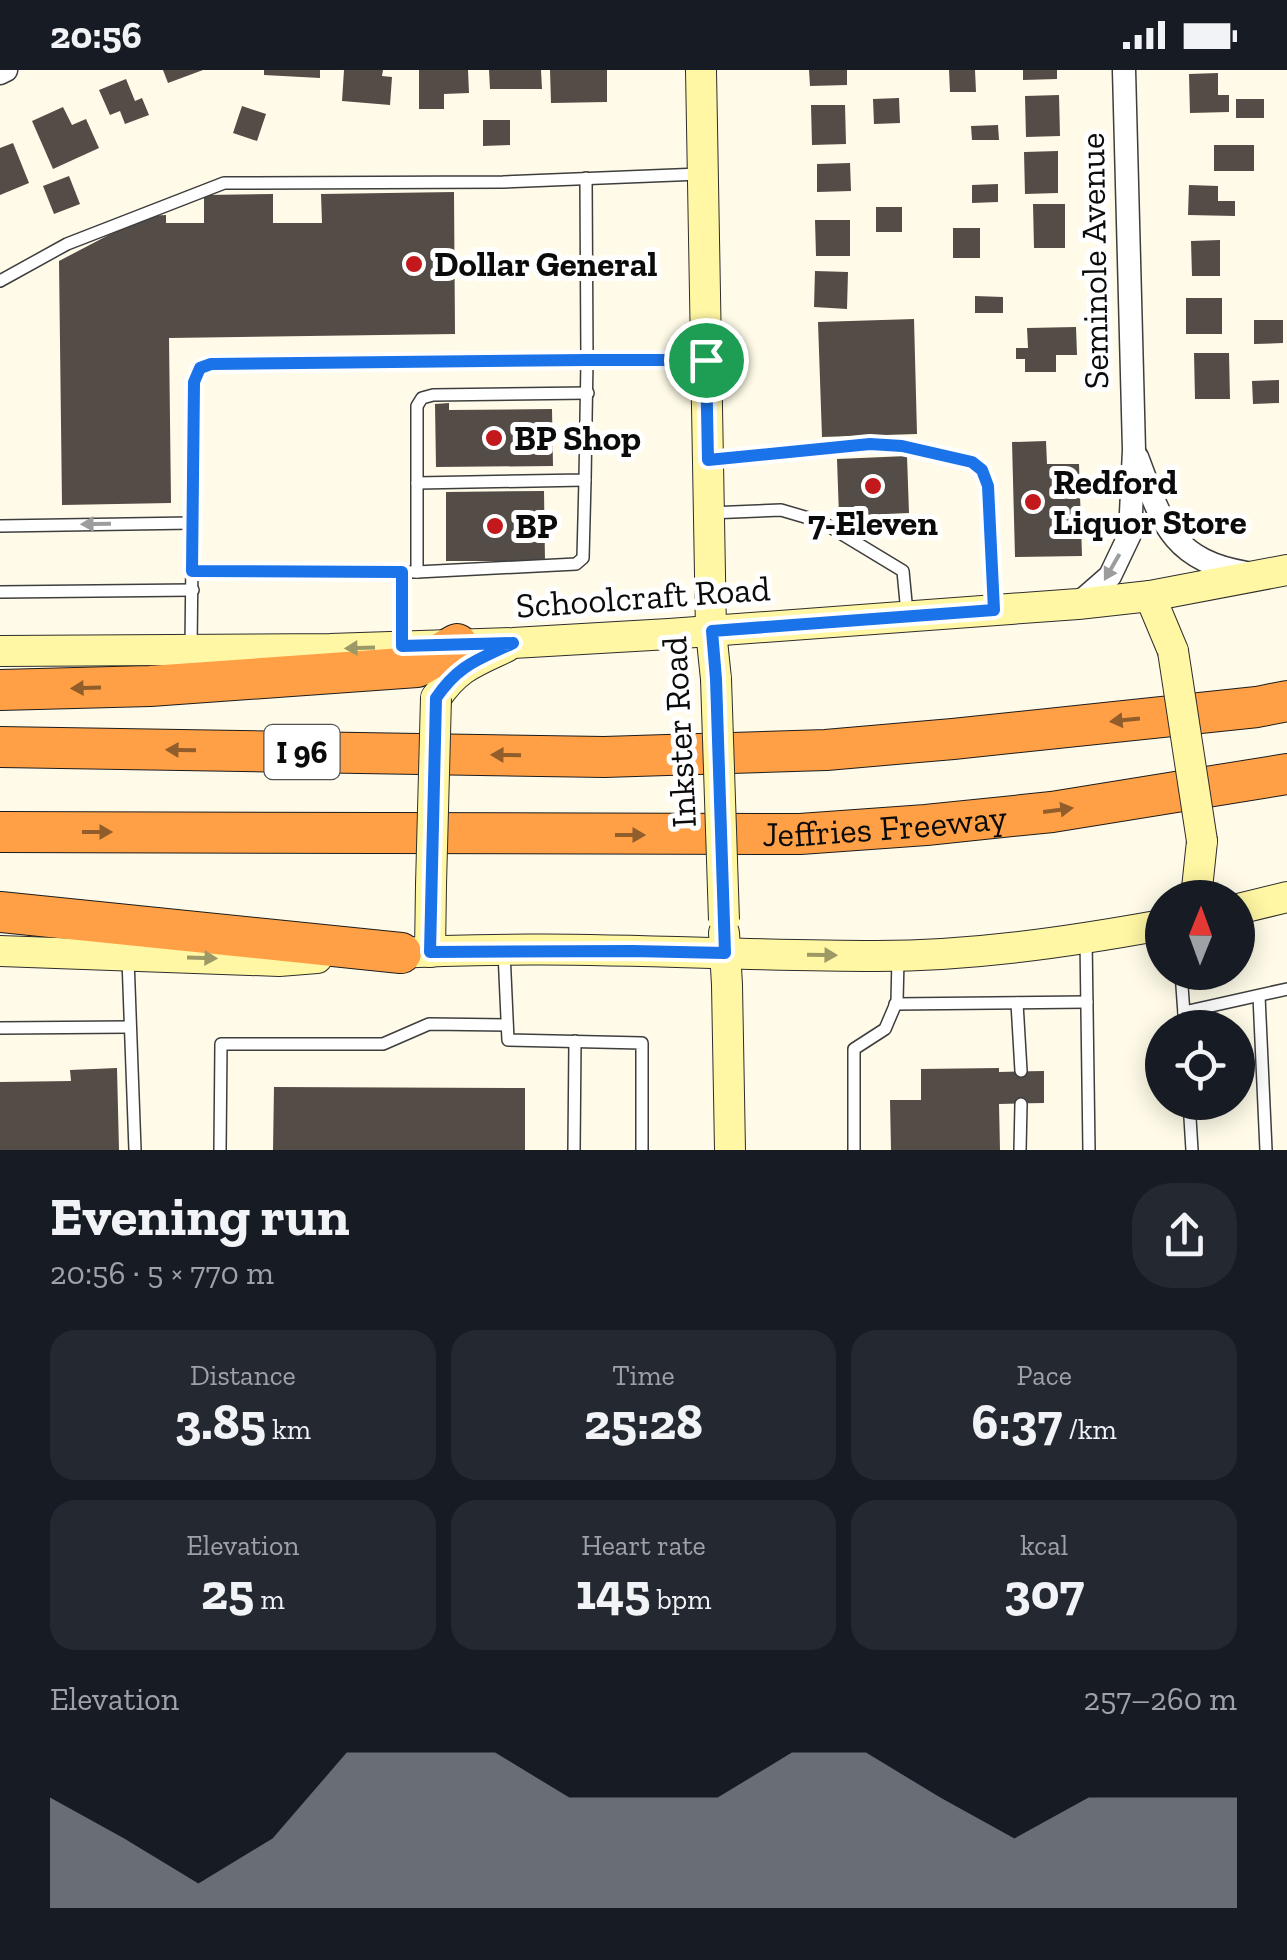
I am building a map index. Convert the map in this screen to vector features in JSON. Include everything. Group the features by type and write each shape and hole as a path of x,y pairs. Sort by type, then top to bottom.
{"highway":[{"path":"0,690 150,686 416,667 458,644"},
{"name":"I 96","path":"0,747 604,757 806,750 953,739 1287,701"},
{"name":"Jeffries Freeway","path":"0,832 800,834 1052,812 1287,774"},
{"path":"0,912 416,952"}],"main road":[{"name":"Inkster Road","path":"702,70 712,631 730,1150"},
{"name":"Schoolcraft Road","path":"0,651 513,643 712,631 1078,604 1150,596 1279,572"},
{"path":"1150,596 1173,650 1202,841 1198,880"},
{"path":"416,952 431,884 436,698 460,669 513,643"},
{"path":"1255,904 1287,897"},
{"path":"0,951 279,960 416,952 898,955 983,951 1086,939 1145,927"}],"street":[{"name":"Seminole Avenue","path":"1078,604 1110,576 1130,534 1134,450 1124,70"},
{"path":"1134,450 1164,524 1177,542 1221,567 1244,573 1279,572"}],"lane":[{"path":"0,281 67,244 224,183 503,182 703,174"},
{"path":"192,571 417,572 576,564 583,558 588,393 586,178"},
{"path":"191,649 194,382 200,368 211,364 706,360"},
{"path":"417,572 417,406 422,398 588,393"},
{"path":"708,460 870,444 902,446 972,462 982,470 988,486 994,610"},
{"path":"417,483 585,480"},
{"path":"709,513 782,510 822,522 903,571 907,617"},
{"path":"0,526 192,522"},
{"path":"402,572 402,646"},
{"path":"0,592 192,590"},
{"path":"1086,939 1089,1150"},
{"path":"504,952 508,1040 642,1043 642,1150"},
{"path":"854,1150 854,1049 885,1028 896,1004 898,955"},
{"path":"128,956 135,1150"},
{"path":"1193,1010 1287,989"},
{"path":"1259,996 1266,1150"},
{"path":"1017,1002 1021,1071"},
{"path":"896,1004 1087,1002"},
{"path":"220,1150 221,1044 383,1044 429,1024 507,1025"},
{"path":"0,1028 130,1027"},
{"path":"574,1150 575,1041"},
{"path":"1020,1150 1022,1104"},
{"path":"1190,1120 1192,1150"}],"building":[{"path":"163,70 203,70 168,83"},
{"path":"264,70 320,70 320,78 264,75"},
{"path":"344,70 383,70 382,76 392,77 390,105 342,101"},
{"path":"419,70 468,70 469,93 444,94 444,109 419,109"},
{"path":"489,70 541,70 542,89 490,89"},
{"path":"550,70 607,70 607,102 551,103"},
{"path":"809,70 847,70 847,85 810,86"},
{"path":"949,70 975,70 976,92 950,92"},
{"path":"1023,70 1057,70 1057,79 1023,80"},
{"path":"1218,73 1218,95 1229,95 1229,112 1190,113 1189,74"},
{"path":"126,79 135,101 142,98 149,115 125,124 120,111 110,115 99,90"},
{"path":"1059,95 1060,136 1026,137 1025,96"},
{"path":"899,98 900,123 874,124 873,99"},
{"path":"1236,99 1264,99 1264,118 1236,118"},
{"path":"811,105 845,105 846,144 812,145"},
{"path":"242,106 266,114 257,141 233,133"},
{"path":"63,107 72,125 86,119 99,148 53,169 32,121"},
{"path":"483,120 510,120 510,145 483,146"},
{"path":"998,125 999,140 972,140 971,126"},
{"path":"13,143 29,183 0,195 0,148"},
{"path":"1214,145 1254,145 1254,171 1214,171"},
{"path":"1058,151 1058,193 1025,194 1024,152"},
{"path":"850,163 851,191 817,192 817,164"},
{"path":"69,176 80,204 54,214 43,186"},
{"path":"998,184 998,202 972,203 972,185"},
{"path":"1189,185 1218,186 1218,201 1235,201 1235,216 1188,215"},
{"path":"454,192 455,334 169,338 171,503 62,505 59,261 145,216 166,215 166,223 204,223 204,195 273,194 273,223 322,223 321,194"},
{"path":"1033,204 1065,204 1065,248 1034,248"},
{"path":"876,207 902,207 902,232 876,232"},
{"path":"815,220 850,220 850,256 816,256"},
{"path":"953,228 980,228 980,258 953,258"},
{"path":"1220,240 1220,276 1192,276 1191,241"},
{"path":"815,271 848,272 847,309 814,307"},
{"path":"975,296 1003,297 1003,313 975,313"},
{"path":"1186,298 1222,298 1222,334 1186,334"},
{"path":"914,319 917,434 822,437 818,322"},
{"path":"1254,320 1283,320 1283,343 1254,344"},
{"path":"1076,327 1077,355 1056,355 1056,372 1025,372 1025,359 1016,359 1016,348 1028,348 1027,328"},
{"path":"1194,353 1229,353 1230,399 1195,399"},
{"path":"1279,380 1279,403 1253,404 1252,381"},
{"name":"BP Shop","path":"449,403 449,410 552,409 553,466 436,467 435,404"},
{"path":"1046,441 1047,464 1079,464 1082,556 1015,557 1012,442"},
{"name":"7-Eleven","path":"907,456 909,513 839,516 837,459"},
{"name":"BP","path":"544,491 545,561 446,561 446,492"},
{"path":"117,1068 119,1150 0,1150 0,1082 71,1081 70,1070"},
{"path":"999,1068 999,1072 1044,1071 1044,1103 999,1104 1000,1150 891,1150 890,1100 921,1100 921,1069"},
{"path":"274,1087 525,1088 525,1150 273,1150"}],"place":[{"name":"Dollar General","path":"414,264"},
{"name":"BP Shop","path":"494,438"},
{"name":"7-Eleven","path":"873,486"},
{"name":"Redford Liquor Store","path":"1033,502"},
{"name":"BP","path":"495,526"}],"route":[{"path":"706,360 708,460 870,444 902,446 972,462 982,470 988,486 994,610 712,631 725,953 430,952 436,698 460,669 513,643 402,646 402,572 192,571 194,382 200,368 211,364 706,360"}]}
